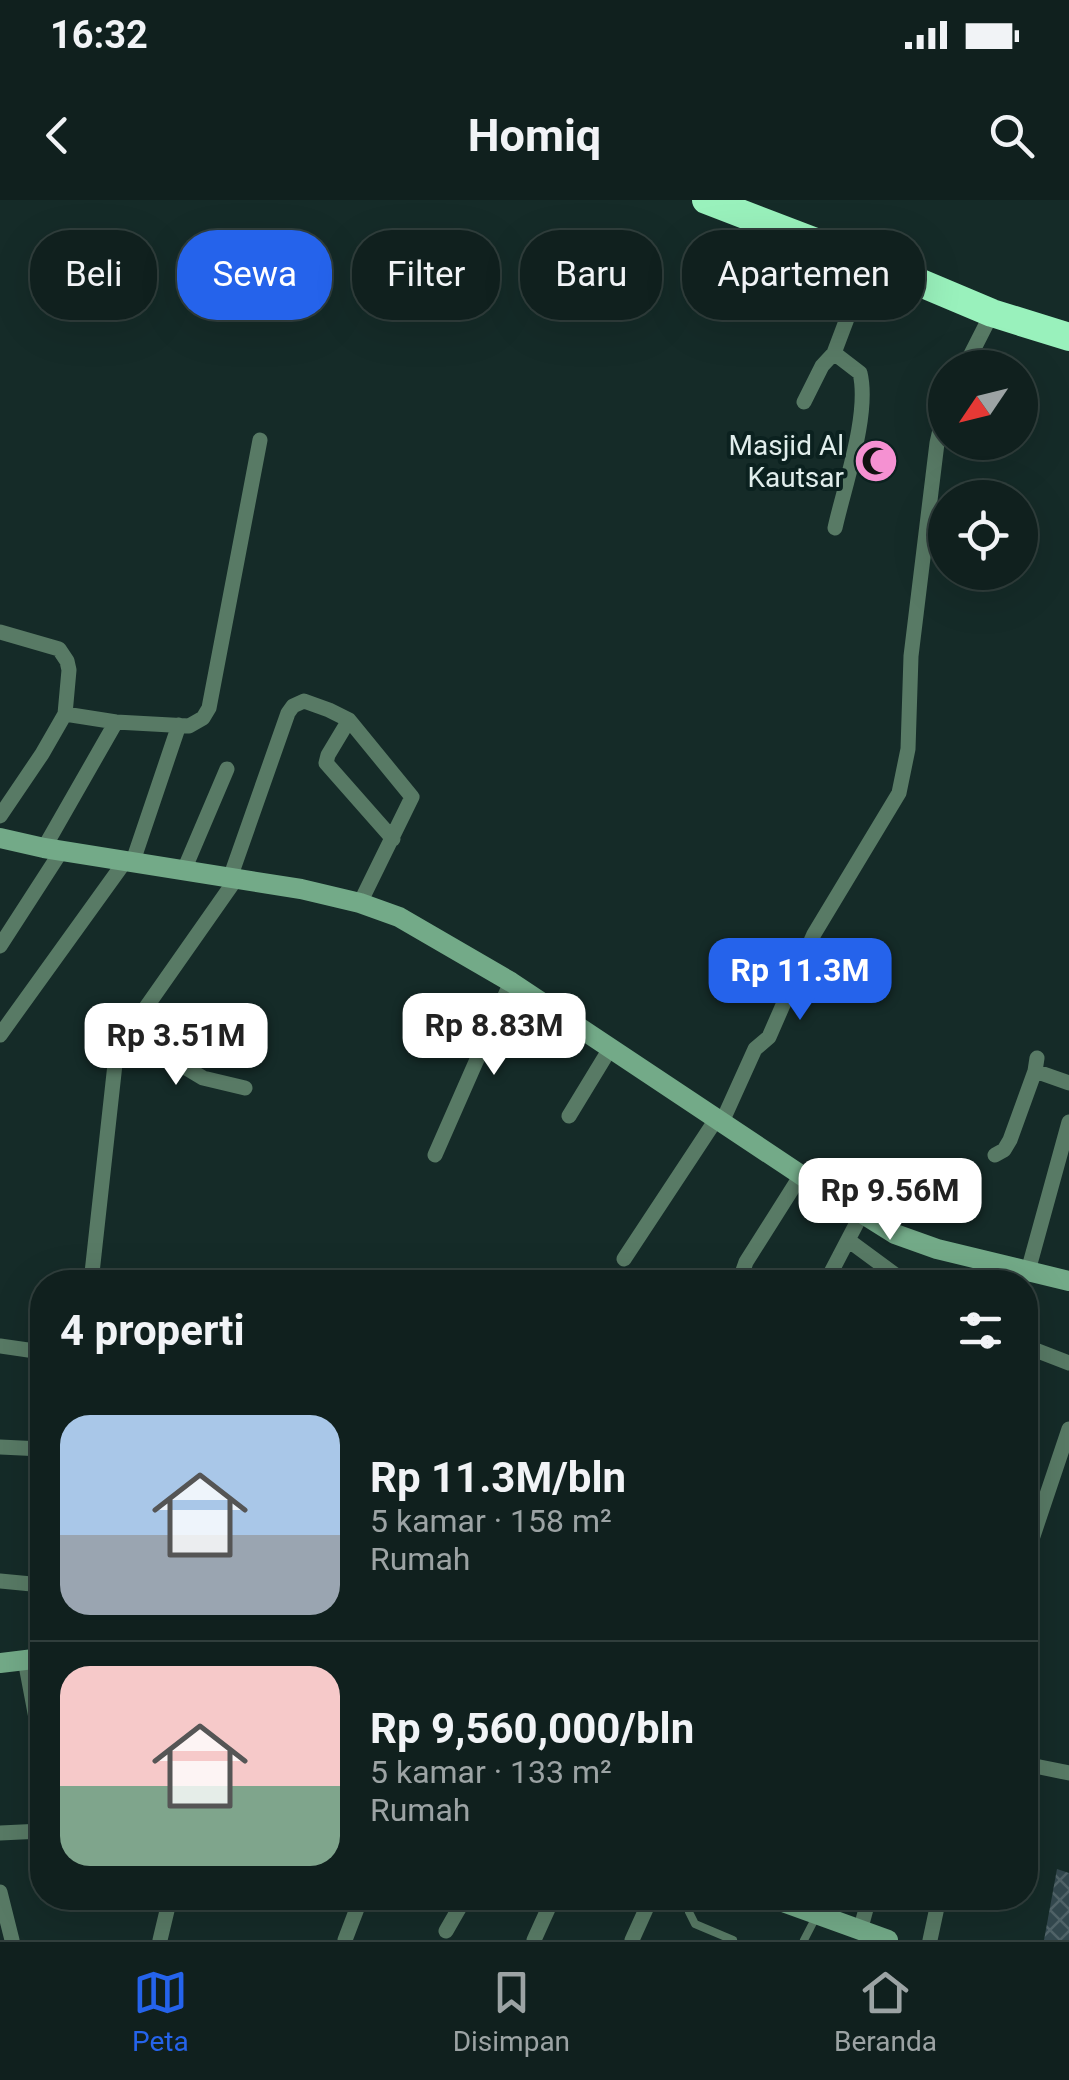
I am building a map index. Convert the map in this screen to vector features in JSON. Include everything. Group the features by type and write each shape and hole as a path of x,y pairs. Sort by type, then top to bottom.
{"highway":[{"path":"720,203 788,230"},
{"path":"925,286 992,314 1069,338"}],"street":[{"path":"973,350 992,314"},
{"path":"804,402 822,366 834,353 846,320"},
{"path":"834,353 860,374 863,389 834,528"},
{"path":"64,714 189,726 198,722 209,708 260,440"},
{"path":"624,1259 720,1120 754,1049 769,1037 814,934 899,793 908,749 911,656 935,460"},
{"path":"0,632 53,647 64,655 68,670 64,714 0,816"},
{"path":"92,1270 116,1054 233,878 288,713 300,702 312,703 349,720 412,796 360,903"},
{"path":"349,720 326,763 393,838"},
{"path":"0,946 116,722"},
{"path":"0,1035 129,861 180,726"},
{"path":"184,870 227,769"},
{"path":"0,838 300,888 360,903 413,924 512,982 801,1175 914,1242 1028,1270 1069,1122"},
{"path":"435,1156 512,982"},
{"path":"128,1033 203,1078 245,1088"},
{"path":"569,1116 611,1047"},
{"path":"995,1155 1010,1140 1036,1064 1069,1083"},
{"path":"743,1270 801,1175"},
{"path":"832,1270 862,1213"},
{"path":"848,1240 889,1270"},
{"path":"1038,1273 1069,1281"},
{"path":"0,1346 30,1350"},
{"path":"1038,1351 1069,1362"},
{"path":"1038,1522 1069,1429"},
{"path":"0,1446 30,1448"},
{"path":"0,1580 30,1584"},
{"path":"0,1663 30,1659"},
{"path":"1038,1767 1069,1773"},
{"path":"0,1832 30,1831"},
{"path":"0,1892 12,1940"},
{"path":"160,1940 167,1910"},
{"path":"344,1940 356,1910"},
{"path":"446,1931 458,1910"},
{"path":"534,1940 548,1910"},
{"path":"632,1940 645,1910"},
{"path":"804,1910 888,1940"},
{"path":"860,1932 866,1910"},
{"path":"930,1940 936,1910"}],"lane":[{"path":"690,1910 695,1924 733,1940"},
{"path":"804,1940 817,1915"}],"building":[{"path":"1057,1869 1069,1873 1069,1940 1044,1940"}],"place":[{"name":"Masjid Al Kautsar","path":"876,461"}]}
